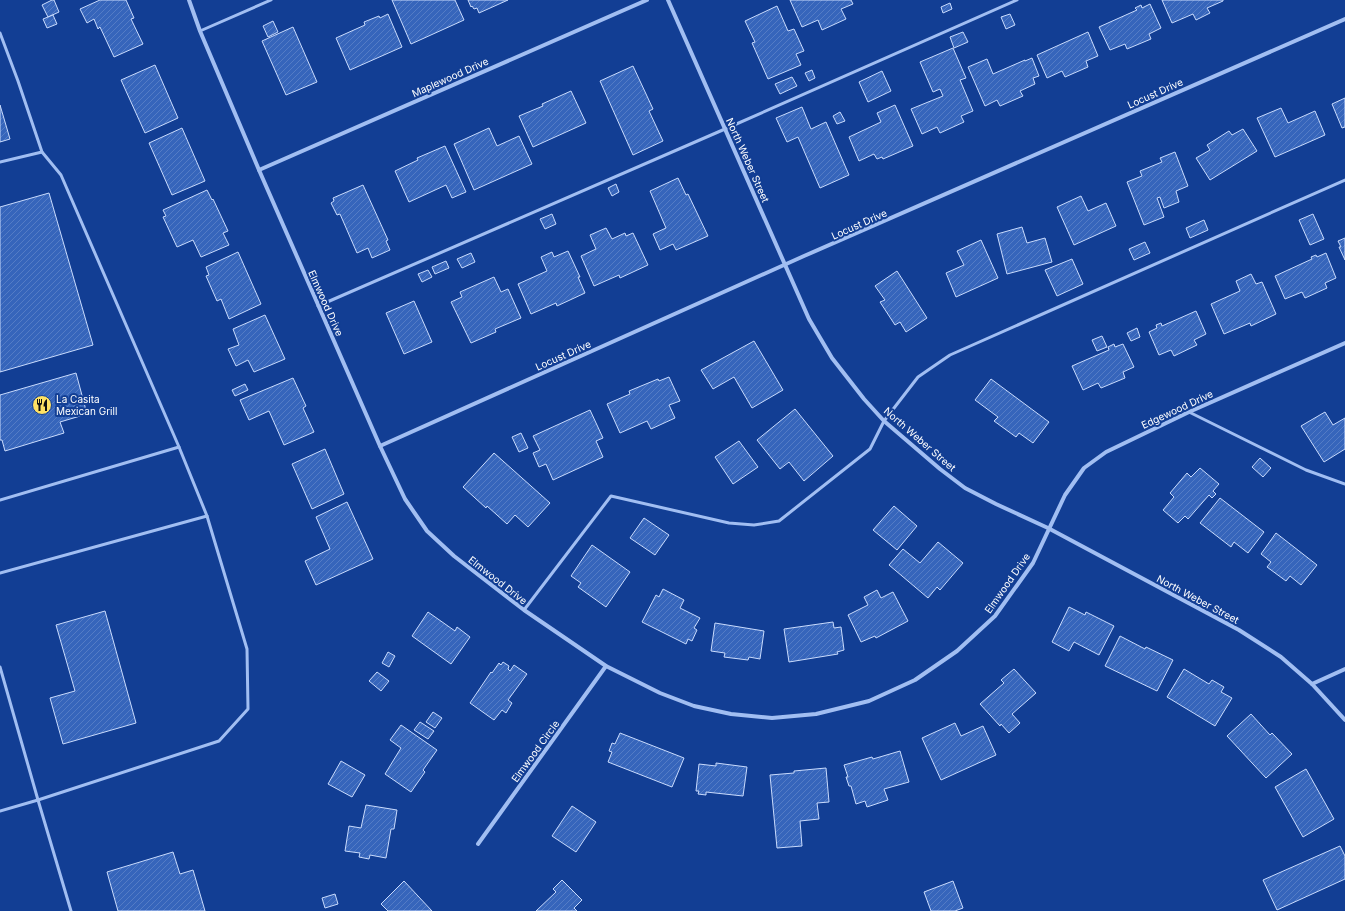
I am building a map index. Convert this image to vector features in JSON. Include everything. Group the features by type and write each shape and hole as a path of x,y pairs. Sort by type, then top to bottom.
{"street":[{"name":"Elmwood Drive","path":"189,0 200,31 259,170 380,446 405,499 427,531 454,556 524,610 606,666 660,693 694,706 731,714 772,718 816,714 869,701 915,680 957,651 995,616 1033,563 1048,528"},
{"name":"Maplewood Drive","path":"259,170 647,0"},
{"name":"North Weber Street","path":"668,0 809,319 832,358 864,399 884,421 940,469 965,488 1048,528 1239,630 1281,657 1312,684 1345,720"},
{"name":"Locust Drive","path":"380,446 786,264 1345,19"},
{"name":"Edgewood Drive","path":"1048,528 1065,495 1084,468 1106,452 1189,412 1345,344"},
{"name":"Elmwood Circle","path":"478,844 606,666"},
{"path":"1312,684 1345,669"}],"lane":[{"path":"200,31 271,0"},
{"path":"318,306 726,129 1017,0"},
{"path":"0,33 42,152 61,175 179,447 207,516 247,649 248,710 219,741 0,811"},
{"path":"0,162 42,152"},
{"path":"524,610 611,496 729,523 754,525 779,520 870,449 884,421 918,377 950,355 1345,180"},
{"path":"1189,412 1306,470 1341,484 1345,484"},
{"path":"0,500 179,447"},
{"path":"0,573 207,516"},
{"path":"0,667 71,911"}],"building":[{"path":"54,0 59,12 48,17 42,5"},
{"path":"100,0 126,0 134,18 131,19 143,44 114,57 100,27 98,29 94,19 87,23 80,9"},
{"path":"392,0 455,0 464,20 411,44"},
{"path":"468,0 508,0 479,13 477,8 474,9 472,6 471,7"},
{"path":"790,0 851,0 853,4 841,9 846,19 822,30 818,20 802,27"},
{"path":"1162,0 1223,1 1207,8 1210,13 1196,20 1193,14 1172,23"},
{"path":"950,3 952,9 943,13 941,7"},
{"path":"1150,4 1161,28 1149,34 1151,39 1127,49 1125,44 1110,50 1099,27 1137,10 1135,8 1141,5 1142,8"},
{"path":"777,6 788,31 794,29 804,51 796,54 801,65 768,79 752,43 755,42 745,21"},
{"path":"388,14 402,47 350,70 336,38 365,25 364,22 379,16 380,18"},
{"path":"1010,14 1015,25 1006,29 1001,17"},
{"path":"53,15 57,24 47,28 43,19"},
{"path":"273,21 278,32 268,37 263,26"},
{"path":"293,27 317,82 286,95 262,41"},
{"path":"963,32 968,42 954,48 950,37"},
{"path":"1088,32 1098,56 1086,61 1088,67 1065,77 1062,71 1047,78 1037,55"},
{"path":"953,48 966,78 960,80 973,111 961,116 964,122 940,133 937,127 922,134 911,109 943,96 940,89 933,92 920,62"},
{"path":"1032,58 1039,76 1033,78 1035,84 1020,91 1023,96 1000,106 997,100 985,106 968,67 987,59 993,74"},
{"path":"155,65 178,118 145,133 121,80"},
{"path":"633,66 653,109 649,111 663,141 633,155 600,81"},
{"path":"812,70 815,78 809,81 805,73"},
{"path":"882,71 891,91 868,102 859,82"},
{"path":"792,77 797,86 780,94 775,84"},
{"path":"571,91 586,123 533,147 519,116 543,106 542,104"},
{"path":"1345,98 1345,127 1342,128 1332,104"},
{"path":"0,105 10,139 0,142"},
{"path":"895,105 913,146 883,159 882,157 877,159 874,154 859,161 849,137 881,122 877,113"},
{"path":"802,107 811,129 826,122 849,175 820,188 798,137 787,142 776,118"},
{"path":"1281,108 1288,123 1315,111 1325,135 1275,157 1257,118"},
{"path":"840,112 845,121 837,124 833,116"},
{"path":"182,128 205,181 172,195 149,143"},
{"path":"489,128 497,146 519,136 532,164 474,190 454,144"},
{"path":"1243,129 1257,151 1210,180 1196,158 1210,150 1207,145 1229,131 1232,135"},
{"path":"445,146 466,192 452,198 446,185 409,202 395,171 418,160 417,158"},
{"path":"1175,152 1188,186 1176,191 1179,202 1164,208 1160,197 1157,198 1164,217 1144,225 1127,182 1142,176 1140,171 1162,162 1160,158"},
{"path":"678,178 686,195 688,194 708,236 676,250 673,244 660,250 653,234 666,228 650,191"},
{"path":"616,184 619,192 612,196 608,188"},
{"path":"363,185 388,240 386,241 390,250 372,258 368,248 357,253 340,214 337,215 331,203 334,201 333,198"},
{"path":"207,190 212,200 213,199 228,231 223,233 229,245 201,257 193,240 177,247 163,217 166,216 163,210"},
{"path":"49,193 93,345 0,372 0,207"},
{"path":"1081,196 1088,211 1106,203 1116,226 1074,245 1057,207"},
{"path":"552,214 556,224 545,229 540,219"},
{"path":"1313,214 1324,239 1310,245 1299,220"},
{"path":"1204,220 1208,230 1190,238 1186,228"},
{"path":"1022,227 1027,243 1045,238 1052,262 1007,274 997,234"},
{"path":"606,228 612,239 625,233 626,236 633,233 648,265 620,278 619,275 594,286 581,256 596,249 590,235"},
{"path":"1345,238 1345,260 1338,241"},
{"path":"981,240 998,278 956,297 946,273 964,265 957,251"},
{"path":"1145,242 1150,253 1134,260 1129,249"},
{"path":"568,251 580,277 578,277 585,293 557,306 556,303 531,314 518,284 547,271 541,257 552,252 554,257"},
{"path":"238,252 261,304 229,319 221,299 217,301 206,276 209,275 206,267"},
{"path":"471,253 475,262 462,268 457,259"},
{"path":"1326,253 1336,278 1325,283 1327,288 1305,298 1302,292 1285,299 1275,276 1312,259 1311,257 1316,255 1317,257"},
{"path":"1072,259 1083,284 1057,296 1045,270"},
{"path":"446,261 449,268 435,274 432,267"},
{"path":"428,270 432,277 422,282 418,274"},
{"path":"897,271 927,318 906,332 900,322 895,325 880,302 885,300 875,286"},
{"path":"1251,274 1256,284 1262,282 1276,314 1251,326 1250,323 1224,334 1211,304 1240,291 1236,281"},
{"path":"494,277 501,292 508,289 521,318 495,329 496,332 471,343 451,302 462,297 460,292"},
{"path":"414,301 432,342 404,354 386,313"},
{"path":"1196,311 1206,334 1194,340 1197,345 1174,356 1171,350 1159,355 1149,332 1157,328 1156,325 1161,323 1162,326"},
{"path":"265,315 285,359 254,372 248,360 236,366 228,349 239,345 233,329"},
{"path":"1137,328 1140,337 1131,341 1127,333"},
{"path":"1102,336 1107,347 1097,351 1092,340"},
{"path":"754,341 783,390 752,408 734,377 713,389 701,370"},
{"path":"1114,344 1115,347 1123,344 1134,367 1123,372 1125,378 1101,388 1098,383 1083,390 1072,366 1109,350 1108,347"},
{"name":"La Casita Mexican Grill","path":"76,373 87,414 60,422 64,433 5,451 2,440 0,440 0,395"},
{"path":"669,377 680,401 669,405 675,418 651,429 647,421 620,433 607,404 630,394 629,391 658,379 659,381"},
{"path":"293,378 306,406 303,408 314,432 284,445 269,411 249,420 240,400"},
{"path":"991,379 1049,422 1033,443 1019,433 1016,437 994,421 998,417 975,400"},
{"path":"245,384 248,390 235,396 232,390"},
{"path":"795,409 833,456 804,481 789,462 780,469 757,440"},
{"path":"590,410 603,438 596,441 603,457 553,480 546,464 539,467 533,453 540,450 533,436"},
{"path":"1325,412 1333,425 1345,418 1345,449 1324,462 1301,426"},
{"path":"521,433 528,448 519,452 512,437"},
{"path":"739,441 758,467 733,484 715,457"},
{"path":"325,449 344,494 312,509 292,464"},
{"path":"494,453 550,503 528,527 515,515 507,524 487,506 486,508 463,487"},
{"path":"1260,458 1271,468 1263,477 1252,467"},
{"path":"1200,468 1219,484 1213,491 1216,494 1212,498 1209,495 1188,519 1185,516 1178,523 1163,510 1174,497 1170,493 1187,473 1191,477"},
{"path":"1220,498 1264,532 1248,553 1234,542 1231,547 1200,523"},
{"path":"347,502 373,559 316,585 305,561 330,549 316,517"},
{"path":"894,506 917,526 897,550 873,530"},
{"path":"644,518 669,535 655,555 630,538"},
{"path":"1276,533 1317,565 1301,585 1290,576 1286,581 1267,567 1271,562 1261,554"},
{"path":"938,542 963,563 940,590 937,587 928,598 889,565 903,549 920,563"},
{"path":"592,545 630,572 606,607 578,587 581,583 571,576"},
{"path":"663,589 684,600 680,608 700,618 694,628 697,630 692,641 688,639 686,644 642,622 656,595 659,597"},
{"path":"877,590 881,598 893,592 908,621 876,638 875,636 861,642 848,615 868,605 864,597"},
{"path":"1069,607 1085,615 1086,612 1114,626 1099,655 1074,642 1069,651 1052,642"},
{"path":"105,611 136,723 63,744 50,698 75,691 56,625"},
{"path":"428,612 455,631 457,627 470,637 451,664 412,636"},
{"path":"833,622 834,628 841,627 844,650 837,652 838,654 789,662 784,629"},
{"path":"715,623 764,631 760,659 749,657 748,660 724,657 725,653 711,651"},
{"path":"1120,636 1145,649 1146,647 1173,660 1157,691 1105,666"},
{"path":"388,652 395,656 389,667 382,663"},
{"path":"503,662 509,666 508,669 510,671 514,665 527,674 508,700 512,703 506,713 502,710 494,720 470,703 491,672 492,673 499,663 501,665"},
{"path":"1014,669 1036,693 1012,714 1020,723 1009,733 1001,724 1000,726 980,704 1004,683 1001,680"},
{"path":"1184,669 1209,684 1212,680 1224,687 1221,692 1232,698 1215,726 1167,697"},
{"path":"377,672 389,681 381,691 369,681"},
{"path":"433,712 442,718 435,728 426,722"},
{"path":"1251,714 1270,735 1272,733 1292,754 1266,778 1227,736"},
{"path":"420,722 434,731 428,739 414,730"},
{"path":"955,723 961,736 983,726 996,755 941,780 922,738"},
{"path":"401,725 437,750 423,770 425,772 411,792 385,774 401,748 390,740"},
{"path":"620,733 684,758 672,787 608,762 612,752 609,751 612,743 615,744"},
{"path":"900,751 909,782 884,789 888,800 867,807 865,801 856,804 851,786 849,786 846,777 848,777 844,765 872,757 873,759"},
{"path":"341,761 365,775 352,797 328,784"},
{"path":"716,763 747,767 743,796 706,792 706,795 698,794 699,791 696,791 699,764 716,766"},
{"path":"826,768 829,802 817,803 819,819 800,821 802,846 777,848 770,775"},
{"path":"1306,769 1334,819 1303,837 1275,787"},
{"path":"366,805 397,810 394,829 391,829 386,858 370,855 369,859 359,857 360,853 345,851 349,826 361,828"},
{"path":"572,806 596,822 576,852 552,836"},
{"path":"1340,846 1345,856 1345,879 1277,910 1263,880"},
{"path":"173,852 180,874 193,870 205,911 118,911 107,872"},
{"path":"562,880 582,900 574,908 577,911 536,911 556,892 553,889"},
{"path":"404,881 432,911 388,911 381,904"},
{"path":"953,881 963,908 955,911 931,911 924,892"},
{"path":"335,894 338,904 325,908 322,898"}],"place":[{"name":"La Casita Mexican Grill","path":"42,405"}]}
